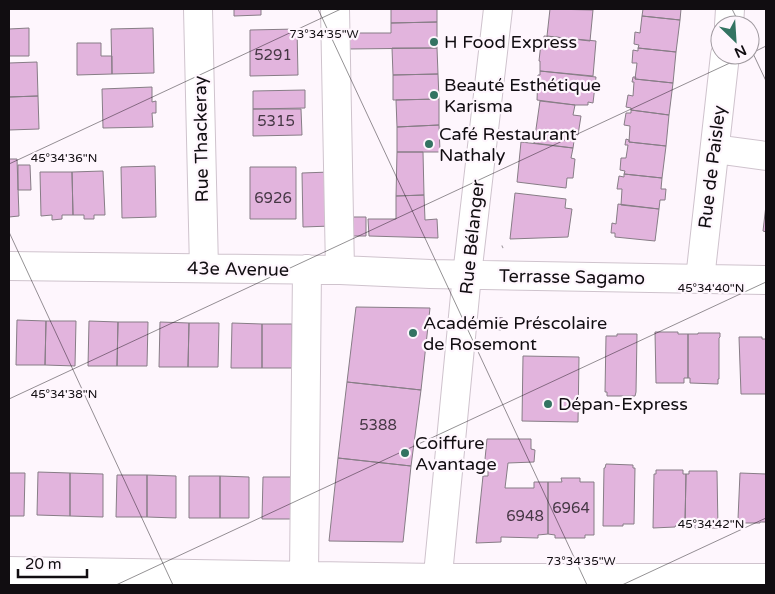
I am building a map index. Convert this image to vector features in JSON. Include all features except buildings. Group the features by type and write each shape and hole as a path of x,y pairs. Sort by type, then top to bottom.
{"street":[{"name":"Rue Thackeray","path":"198,9 204,268"},
{"path":"335,9 340,270"},
{"name":"Rue Bélanger","path":"437,582 467,275 498,9"},
{"name":"Rue de Paisley","path":"700,279 724,65"},
{"path":"715,149 766,156"},
{"name":"43e Avenue","path":"9,266 307,269 467,275"},
{"path":"304,576 307,269"},
{"name":"Terrasse Sagamo","path":"467,275 766,280"},
{"path":"9,571 276,580 304,576 437,582 766,578"}],"place":[{"name":"H Food Express","path":"434,42"},
{"name":"Beauté Esthétique Karisma","path":"434,95"},
{"name":"Café Restaurant Nathaly","path":"429,144"},
{"name":"Académie Préscolaire de Rosemont","path":"413,333"},
{"name":"Dépan-Express","path":"548,404"},
{"name":"Coiffure Avantage","path":"405,453"}]}
